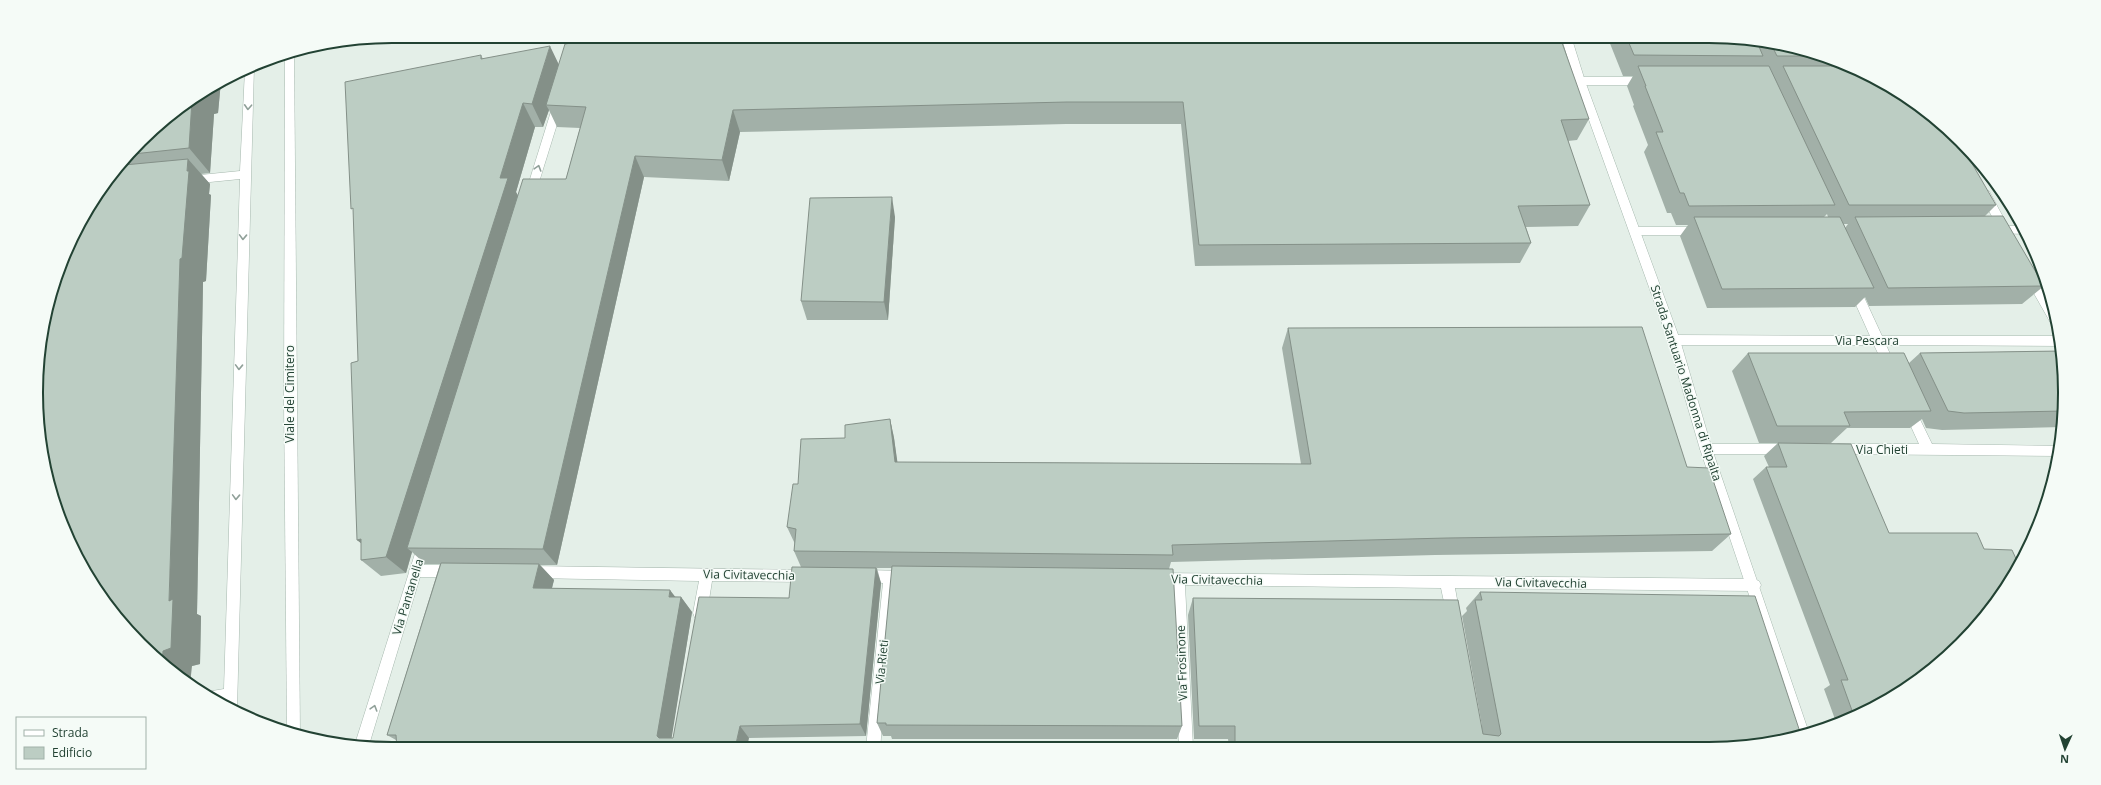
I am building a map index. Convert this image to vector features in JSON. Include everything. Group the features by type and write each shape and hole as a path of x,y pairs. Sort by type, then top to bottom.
{"street":[{"path":"573,63 577,43"},
{"path":"858,59 861,43"},
{"path":"1007,43 1007,58"},
{"name":"Strada Santuario Madonna di Ripalta","path":"1567,43 1568,55 1580,80 1636,231 1674,340 1706,449 1754,585 1801,729"},
{"name":"Viale del Cimitero","path":"290,59 290,400 294,727"},
{"path":"230,702 245,174 250,74"},
{"path":"1580,80 1658,81"},
{"path":"527,205 562,91"},
{"path":"182,181 245,174"},
{"path":"1979,183 2012,244"},
{"path":"1982,230 2018,230"},
{"path":"1636,231 1708,231"},
{"path":"2024,264 2047,305"},
{"path":"1850,279 1895,377"},
{"name":"Via Pescara","path":"1674,340 2054,341"},
{"path":"1905,399 1928,450"},
{"path":"1706,449 1801,449"},
{"name":"Via Chieti","path":"1825,449 2053,451"},
{"name":"Via Pantanella","path":"363,740 428,533"},
{"path":"416,571 471,572"},
{"name":"Via Civitavecchia","path":"518,572 819,576"},
{"path":"698,627 707,574"},
{"path":"850,576 922,577"},
{"name":"Via Rieti","path":"874,742 890,577"},
{"name":"Via Civitavecchia","path":"1147,579 1754,585"},
{"name":"Via Frosinone","path":"1178,579 1186,742"},
{"path":"1447,582 1456,629"}],"building":[{"path":"1562,43 1589,119 1561,120 1590,205 1518,206 1531,243 1199,245 1183,102 1067,102 733,110 722,160 635,156 543,549 407,548 523,179 566,179 586,107 546,105 565,44"},
{"path":"1629,43 1708,43 1754,46 1759,47 1763,56 1634,55"},
{"path":"550,46 532,104 523,103 500,178 508,178 386,557 361,560 361,539 357,540 351,363 358,361 353,208 351,209 345,82 481,55 481,59"},
{"path":"1774,49 1802,56 1777,56"},
{"path":"1638,66 1769,66 1835,205 1689,206 1684,193 1680,193 1656,132 1663,132"},
{"path":"1783,66 1832,66 1863,79 1903,102 1921,115 1956,145 1971,163 1996,205 1849,205"},
{"path":"192,107 189,148 137,154 162,130"},
{"path":"188,159 187,171 189,171 182,258 180,259 169,601 173,599 171,648 163,651 163,655 145,640 115,605 102,587 79,547 55,483 46,438 44,415 43,392 46,347 55,302 62,280 79,238 90,218 102,198 128,165"},
{"path":"892,197 884,302 801,301 810,198"},
{"path":"2003,216 2036,273 2041,286 1888,288 1855,217"},
{"path":"1694,217 1840,217 1874,288 1722,289"},
{"path":"1642,327 1687,467 1709,468 1731,534 1447,538 1172,545 1173,555 794,551 796,529 787,527 793,484 798,484 801,439 845,438 845,425 890,419 895,462 1311,464 1288,328"},
{"path":"2055,351 2058,392 2057,411 1964,413 1948,411 1920,353"},
{"path":"1748,353 1904,353 1931,411 1844,412 1850,426 1777,426"},
{"path":"1778,443 1851,444 1889,533 1977,533 1984,549 2012,550 2016,558 1999,587 1986,605 1956,640 1921,670 1903,683 1852,711 1841,680 1848,680 1766,467 1787,467"},
{"path":"441,563 539,564 533,588 670,590 669,597 681,597 657,736 659,738 673,738 699,597 789,598 792,567 876,568 860,724 740,726 736,742 396,742 396,735 387,735"},
{"path":"892,566 1173,569 1182,726 886,725 886,723 877,723"},
{"path":"1480,592 1755,596 1799,730 1754,739 1708,742 1235,742 1235,726 1199,726 1193,598 1458,600 1483,734 1499,736 1501,734 1475,600 1482,600"}]}
